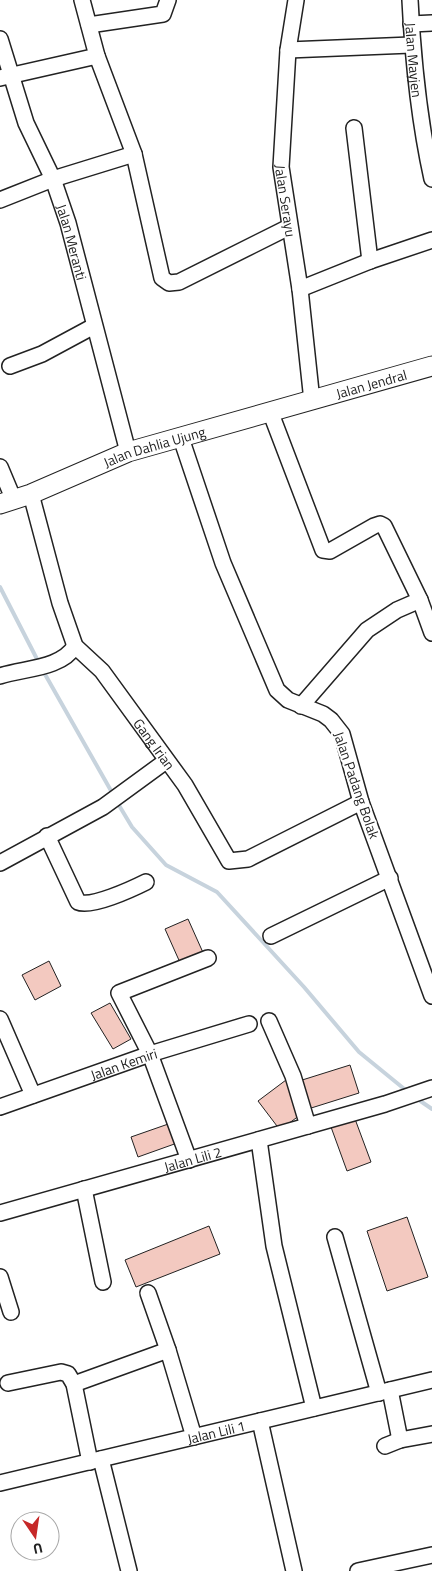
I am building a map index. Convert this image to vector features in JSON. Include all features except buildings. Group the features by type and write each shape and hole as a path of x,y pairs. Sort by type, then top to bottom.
{"main road":[{"name":"Jalan Jendral","path":"312,401 432,366"},
{"name":"Jalan Dahlia Ujung","path":"15,499 128,452 270,411 312,401"}],"street":[{"path":"82,0 98,56 134,154 162,278 168,283 178,282 289,227"},
{"path":"90,25 164,14 168,0"},
{"name":"Jalan Serayu","path":"296,0 288,50 281,167 300,290 312,401"},
{"name":"Jalan Mayjen","path":"410,0 411,45 423,140 432,179"},
{"path":"411,24 432,23"},
{"name":"Jalan Meranti","path":"0,39 6,77 53,179 68,223 128,452"},
{"path":"288,50 411,45"},
{"path":"6,77 98,56"},
{"path":"354,128 370,261"},
{"path":"0,200 53,179 134,154"},
{"path":"300,290 370,261 432,240"},
{"path":"10,366 42,354 94,326"},
{"path":"270,411 323,550 330,551 374,526 380,524 384,526 425,606 432,633"},
{"name":"Jalan Padang Bolak","path":"181,438 223,563 277,690 288,700 323,714 331,720 342,734 361,802 432,996"},
{"name":"Gang Irian","path":"0,467 60,603 75,646 102,671 166,761 185,784 219,846 230,862 248,859 361,802"},
{"path":"301,706 367,630 397,610 425,606"},
{"path":"0,676 18,670 50,664 70,656 75,646"},
{"path":"0,863 103,807 166,761"},
{"path":"47,836 78,902 82,904 100,900 146,882"},
{"path":"271,936 390,878"},
{"path":"189,1160 150,1054 118,993 208,958"},
{"path":"0,1019 34,1095"},
{"path":"269,1021 294,1076 308,1126"},
{"name":"Jalan Kemiri","path":"0,1107 150,1054 249,1024"},
{"name":"Jalan Lili 2","path":"0,1214 385,1104 429,1089"},
{"path":"259,1140 274,1246 314,1408"},
{"path":"84,1189 103,1282"},
{"path":"335,1237 400,1440"},
{"path":"0,1277 12,1312"},
{"path":"148,1293 168,1350 194,1437"},
{"path":"74,1384 168,1350"},
{"path":"8,1383 61,1372 68,1374 74,1384 129,1571"},
{"name":"Jalan Lili 1","path":"0,1484 432,1380"},
{"path":"260,1421 294,1571"},
{"path":"385,1446 400,1440 432,1434"},
{"path":"358,1571 432,1555"}],"waterway":[{"path":"0,587 39,663"},
{"path":"42,669 114,796"},
{"path":"117,802 132,827 166,865 217,892 304,987 359,1052 408,1092"},
{"path":"416,1098 432,1109"}]}
